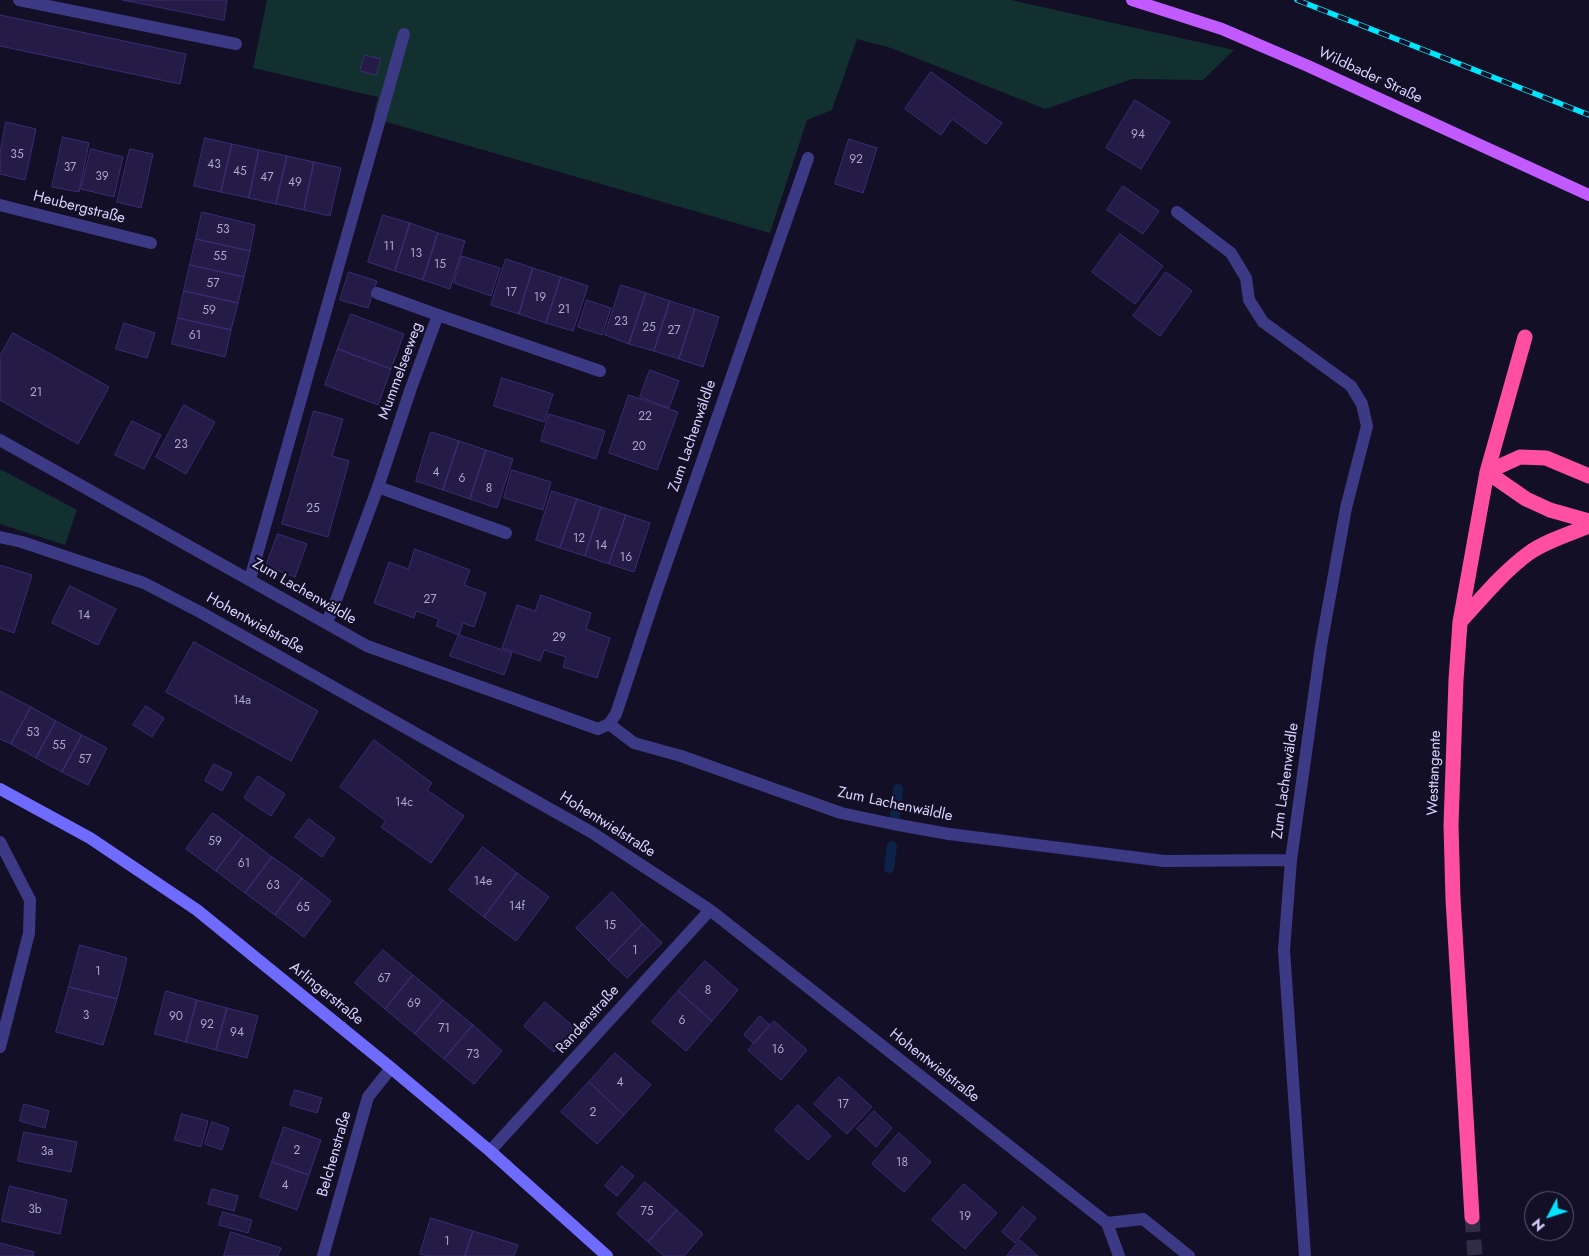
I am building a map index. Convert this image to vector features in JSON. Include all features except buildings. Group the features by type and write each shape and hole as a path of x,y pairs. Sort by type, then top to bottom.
{"highway":[{"name":"Westtangente","path":"1472,1217 1453,899 1451,825 1456,680 1460,622 1487,472 1525,337"},
{"path":"1487,472 1520,457 1546,458 1589,476"},
{"path":"1487,472 1526,499 1550,510 1589,521"},
{"path":"1460,622 1509,570 1530,552 1589,526"}],"main road":[{"name":"Wildbader Straße","path":"1132,0 1222,29 1291,58 1589,195"},
{"name":"Arlingerstraße","path":"0,789 90,838 197,910 490,1151 607,1256"}],"street":[{"path":"19,0 236,44"},
{"path":"250,579 404,34"},
{"name":"Zum Lachenwäldle","path":"0,440 367,646 598,729 609,724 616,714 659,584 808,158"},
{"name":"Heubergstraße","path":"0,205 151,243"},
{"name":"Zum Lachenwäldle","path":"609,724 634,743 681,756 841,813 892,824 949,834 1164,861 1291,860 1321,646 1346,508 1367,426 1362,404 1351,386 1263,322 1249,300 1246,278 1231,253 1177,212"},
{"path":"376,293 438,315"},
{"name":"Mummelseeweg","path":"326,623 378,488 411,388 438,315 600,370"},
{"path":"378,488 506,533"},
{"name":"Hohentwielstraße","path":"0,537 22,542 144,583 200,612 591,832 710,910 1108,1223"},
{"path":"0,842 30,900 29,933 0,1047"},
{"path":"1291,860 1284,950 1305,1256"},
{"name":"Randenstraße","path":"490,1151 710,910"},
{"name":"Belchenstraße","path":"323,1256 368,1097 391,1068"},
{"path":"1119,1256 1108,1223 1143,1219 1189,1256"}],"green space":[{"path":"267,0 1011,0 1234,50 1203,80 1132,79 1045,109 891,48 857,39 832,110 807,120 770,233 373,118 378,97 253,68"},
{"path":"0,469 77,510 65,545 0,524"}],"waterway":[{"path":"895,818 898,789"},
{"path":"889,868 892,846"}],"tunnel":[{"path":"1472,1217 1475,1256"}],"railway":[{"path":"1297,0 1589,115"}]}
